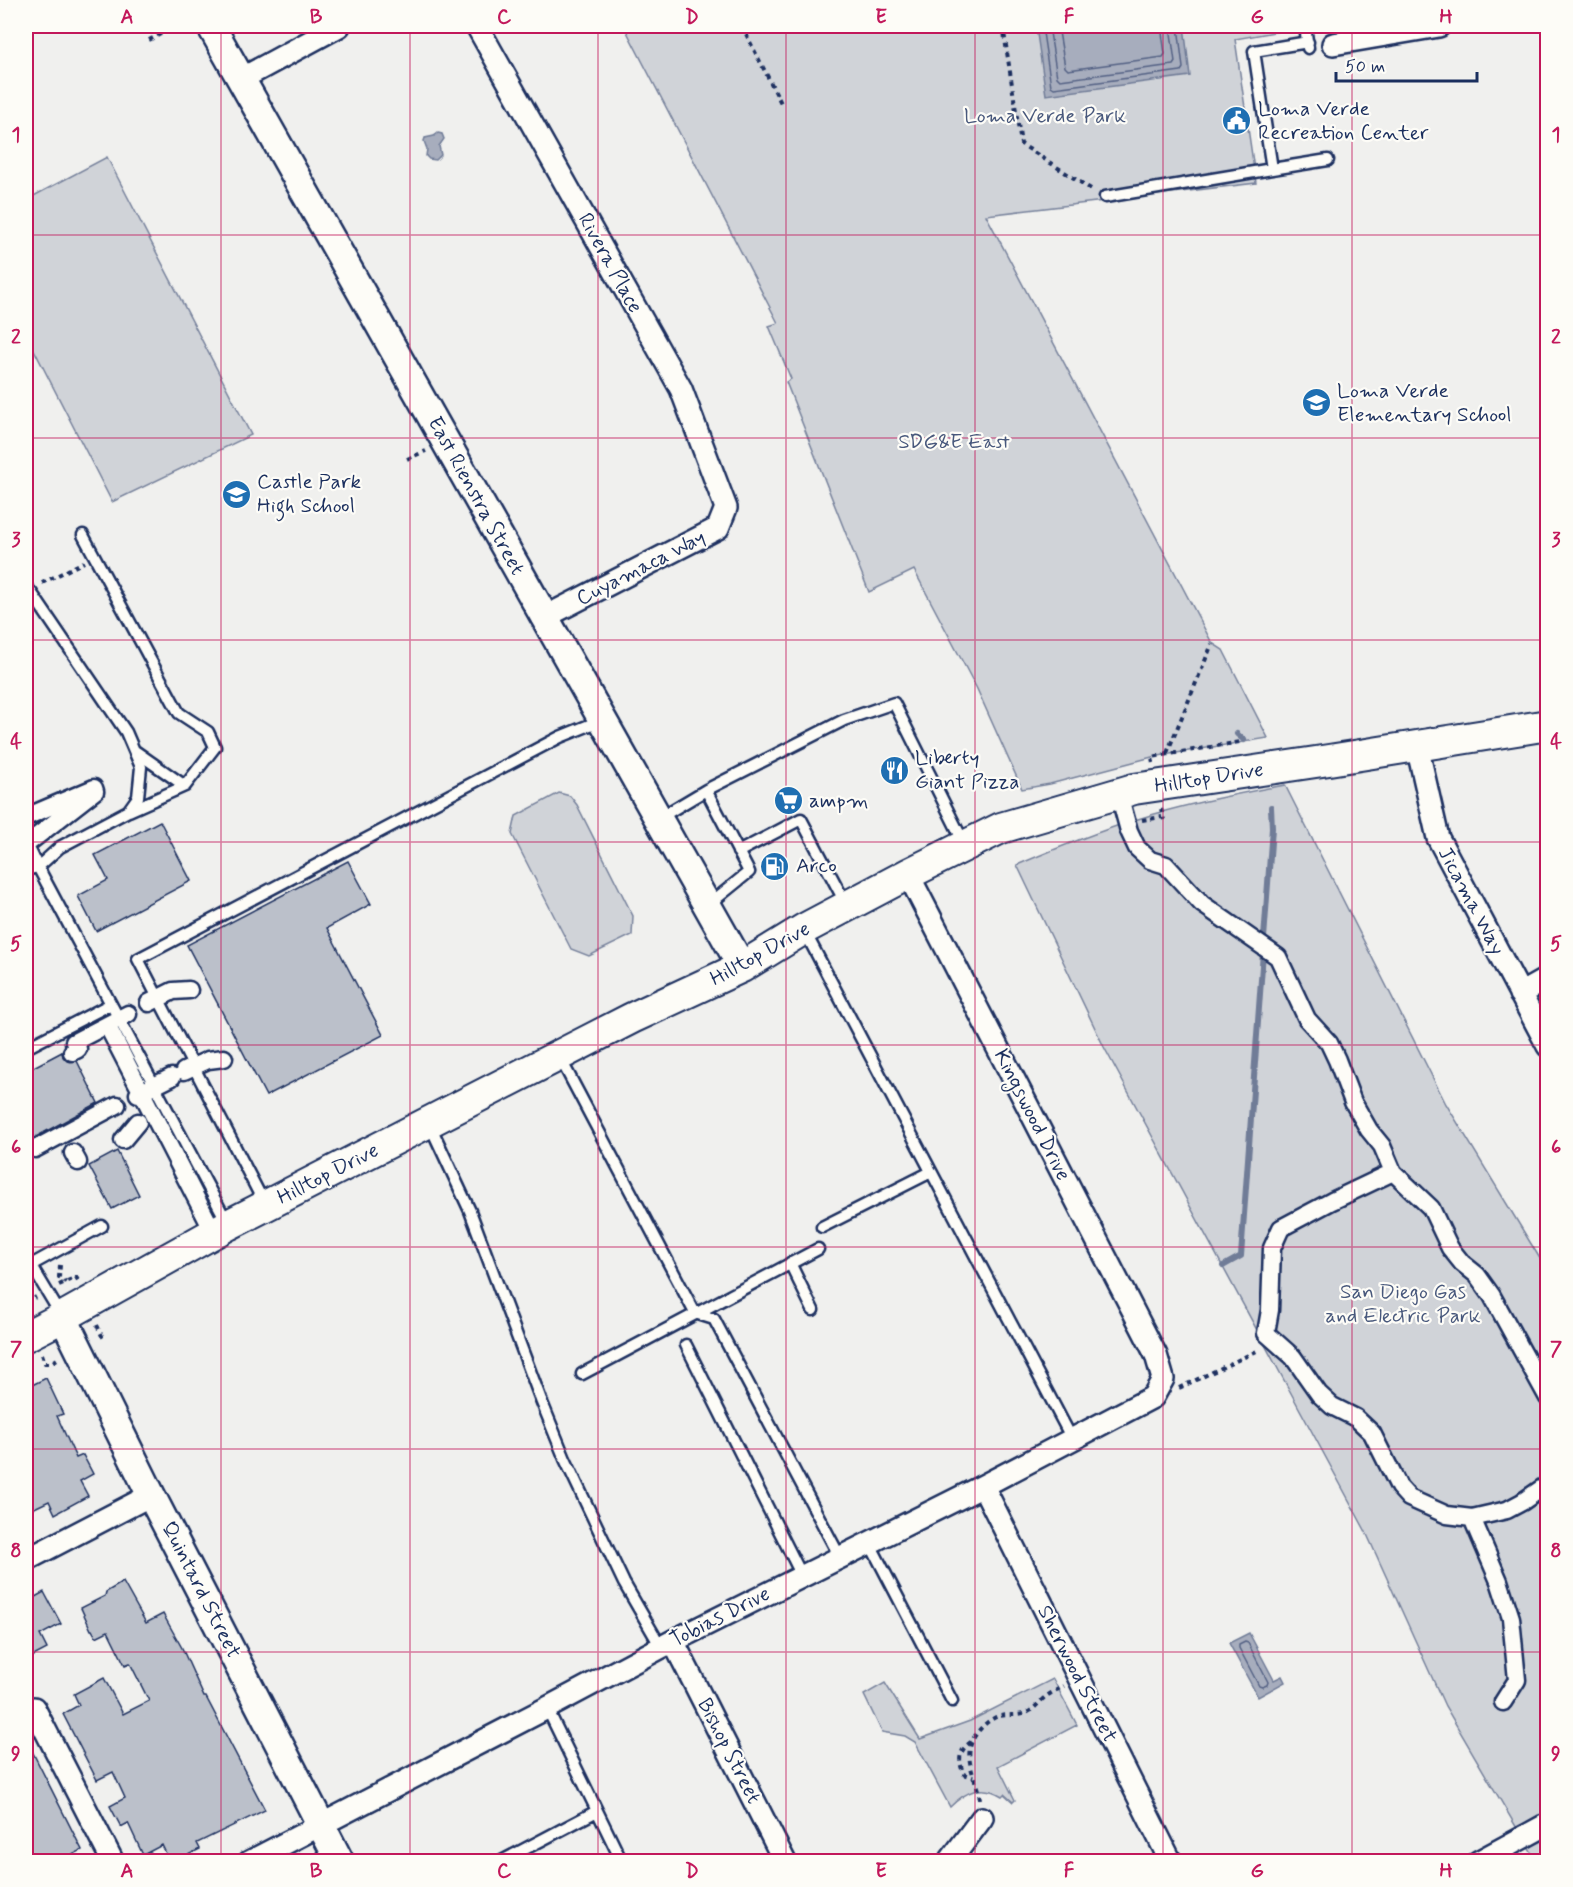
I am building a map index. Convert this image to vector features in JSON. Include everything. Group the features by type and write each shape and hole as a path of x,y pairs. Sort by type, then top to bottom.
{"main road":[{"name":"Hilltop Drive","path":"26,1336 221,1229 632,1018 742,967 804,929 1001,828 1134,789 1548,725"}],"street":[{"name":"East Rienstra Street","path":"211,26 742,967"},
{"path":"241,79 339,26"},
{"name":"Rivera Place","path":"477,26 681,389 726,508"},
{"path":"1334,44 1439,26"},
{"name":"Cuyamaca Way","path":"544,617 718,528 726,508"},
{"name":"Jicama Way","path":"1417,746 1438,838 1548,1046"},
{"path":"26,817 94,788 95,791 26,843"},
{"path":"1119,794 1129,831 1137,848 1150,860 1166,865 1202,904 1278,957 1307,1019 1329,1043 1353,1102 1369,1130 1382,1146 1394,1172 1431,1208 1450,1248 1462,1263 1477,1275 1492,1296 1548,1398"},
{"name":"Kingswood Drive","path":"908,874 1156,1355"},
{"path":"1520,994 1548,978"},
{"path":"154,1000 173,991 189,990"},
{"path":"72,1052 78,1049 74,1042 116,1015 145,1091 221,1229"},
{"path":"145,1091 208,1060 224,1058"},
{"path":"35,1149 70,1147 108,1107"},
{"path":"123,1140 138,1122"},
{"path":"1394,1172 1281,1228 1272,1248 1270,1310 1266,1333 1293,1357 1325,1400 1356,1418 1372,1433 1399,1487 1409,1498 1447,1515 1472,1518 1507,1510 1548,1484"},
{"name":"Quintard Street","path":"63,1317 151,1495 340,1862"},
{"name":"Tobias Drive","path":"249,1862 667,1644 983,1486 1153,1397 1163,1379 1156,1355"},
{"name":"Sherwood Street","path":"983,1486 1171,1862"},
{"path":"26,1560 151,1495"},
{"path":"1472,1518 1511,1618 1517,1680 1503,1701"},
{"name":"Bishop Street","path":"667,1644 785,1862"},
{"path":"34,1708 113,1862"},
{"path":"949,1862 982,1818"},
{"path":"1478,1862 1546,1829"}],"lane":[{"path":"1272,169 1254,51 1308,45 1305,26"},
{"path":"1105,198 1328,160"},
{"path":"26,870 38,867 60,847 184,786 215,747 208,732 179,713 83,535"},
{"path":"26,587 126,732 141,766 138,797 128,812"},
{"path":"657,819 706,790 844,720 894,703 965,846"},
{"path":"266,1206 183,1072 138,959 560,736 602,720"},
{"path":"134,751 184,786"},
{"path":"706,790 749,872 707,907"},
{"path":"738,852 801,819 847,906"},
{"path":"26,843 116,1015 26,1048"},
{"path":"804,929 1072,1439"},
{"path":"559,1056 695,1313 714,1319 840,1557"},
{"path":"429,1122 470,1211 565,1459 624,1583 667,1644"},
{"path":"822,1227 932,1172"},
{"path":"63,1317 28,1267 102,1226"},
{"path":"582,1374 818,1249"},
{"path":"790,1263 813,1310"},
{"path":"686,1345 802,1576"},
{"path":"870,1542 952,1701"},
{"path":"547,1708 560,1730 622,1862"},
{"path":"500,1862 597,1811"}],"path":[{"path":"149,39 176,26"},
{"path":"742,26 782,105"},
{"path":"1003,26 1022,144 1105,198"},
{"path":"42,584 69,570"},
{"path":"1167,754 1212,644"},
{"path":"1184,1386 1259,1350 1280,1346"},
{"path":"973,1777 964,1774 959,1755 980,1729 992,1718 1026,1713 1053,1692 1079,1678"},
{"path":"971,1742 969,1758 973,1777 978,1787 982,1818"}],"green space":[{"name":"SDG&E East","path":"624,26 1308,26 1235,39 1256,183 986,215 1212,643 1223,650 1268,738 1152,757 1050,784 1022,789 977,689 914,570 869,592 786,382 791,379 769,326 778,323"},
{"path":"107,157 251,435 112,502 26,334 26,200"},
{"name":"San Diego Gas and Electric Park","path":"1285,785 1446,1104 1547,1270 1548,1851 1535,1859 1445,1706 1365,1530 1104,1047 1017,865 1077,840 1138,819 1211,800"},
{"path":"559,793 570,796 577,805 633,916 632,935 589,956 571,949 512,834 516,816"},
{"path":"1053,1679 1077,1725 998,1766 1015,1800 1013,1802 1004,1794 1002,1796 987,1790 980,1790 962,1797 950,1807 915,1742 905,1736 882,1732 864,1695 885,1683 920,1739 970,1721"}],"water":[{"path":"1184,26 1190,76 1046,95 1036,27"},
{"path":"438,133 442,134 444,139 439,146 441,155 436,160 429,159 426,156 425,138"},
{"path":"1249,1633 1274,1680 1282,1676 1285,1682 1258,1697 1229,1643"}],"building":[{"path":"160,821 191,881 96,931 78,896 108,880 95,855"},
{"path":"348,861 371,904 327,928 383,1035 266,1096 187,945"},
{"path":"62,1052 67,1061 77,1061 98,1103 30,1140 26,1145 26,1071"},
{"path":"117,1151 139,1195 112,1209 89,1166"},
{"path":"46,1378 63,1414 57,1416 76,1458 83,1455 93,1474 80,1481 88,1496 55,1514 49,1501 26,1512 26,1388"},
{"path":"123,1582 146,1623 163,1614 182,1648 204,1697 265,1810 197,1843 200,1849 174,1862 170,1862 162,1845 143,1855 128,1823 121,1827 110,1806 125,1798 113,1772 97,1780 63,1714 79,1705 74,1694 104,1678 123,1714 149,1701 130,1663 125,1665 108,1631 96,1637 81,1608 105,1596 106,1592"},
{"path":"44,1592 61,1624 40,1635 47,1649 26,1660 26,1602"},
{"path":"26,1739 82,1850 59,1862 28,1862 26,1856"}],"waterway":[{"path":"1237,734 1244,740"},
{"path":"1223,1266 1241,1256 1272,828 1271,807"}],"place":[{"name":"Loma Verde Recreation Center","path":"1237,121"},
{"name":"Loma Verde Elementary School","path":"1316,403"},
{"name":"Castle Park High School","path":"236,494"},
{"name":"Liberty Giant Pizza","path":"894,770"},
{"name":"ampm","path":"788,801"},
{"name":"Arco","path":"775,866"}],"park label":[{"name":"Loma Verde Park","path":"1045,116"}]}
